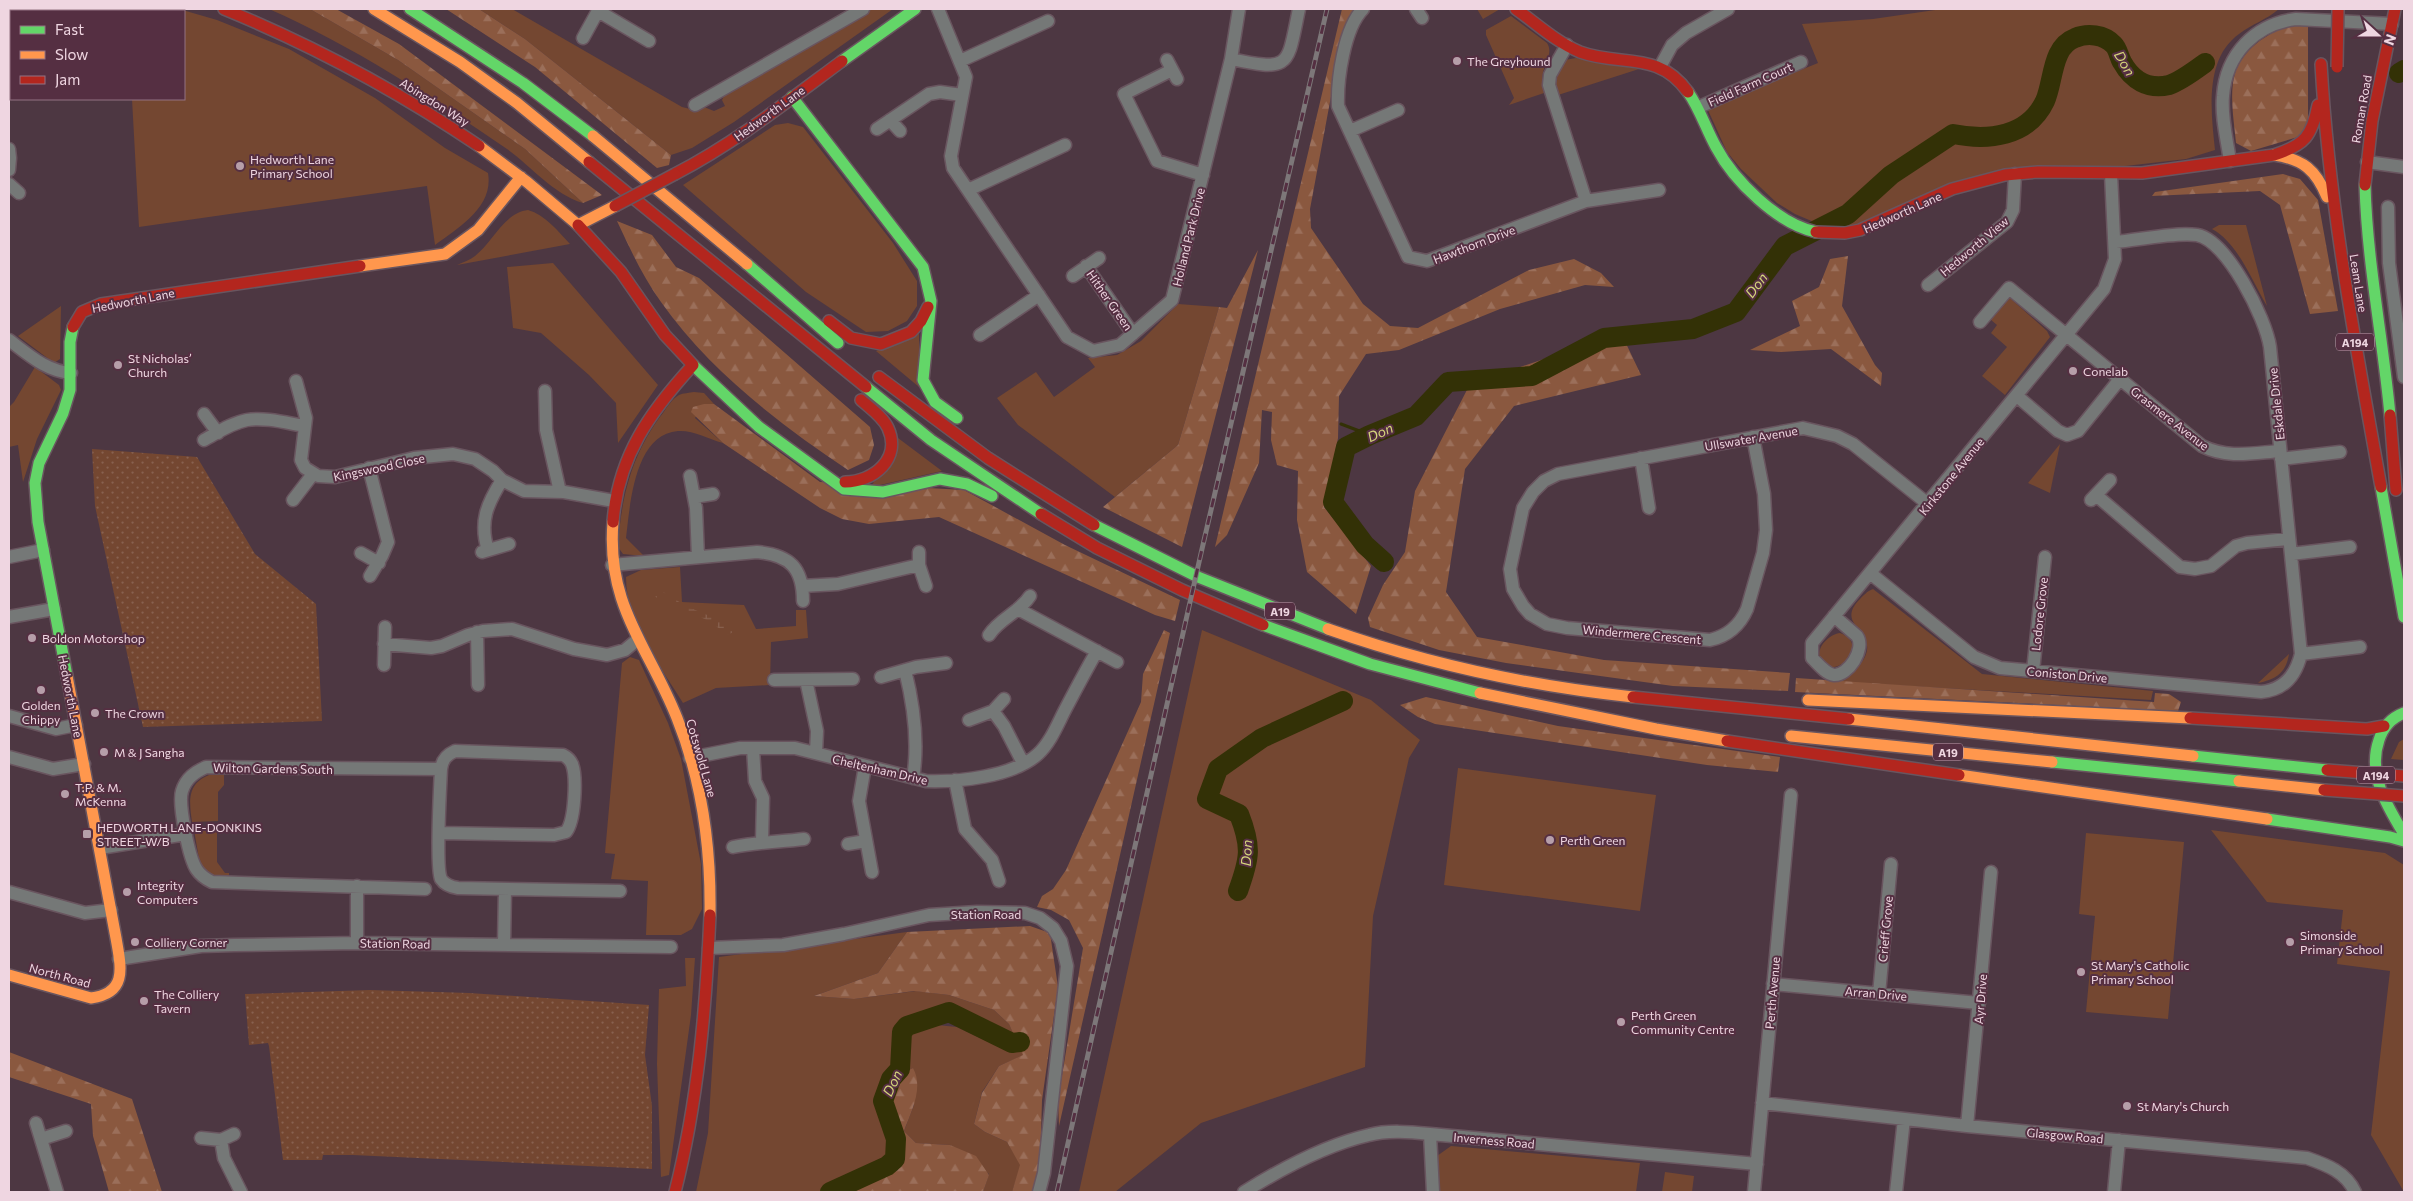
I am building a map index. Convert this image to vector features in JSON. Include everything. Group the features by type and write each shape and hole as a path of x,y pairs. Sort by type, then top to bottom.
{"main road":[{"name":"Abingdon Way","path":"224,9 319,50 378,82 470,140 521,177 578,225 621,272 665,335 752,422 844,489 868,493 885,493 927,481 942,479 958,482 989,495 1070,544 1097,548"},
{"name":"A19","path":"374,9 460,62 517,102 931,440 964,464 1097,548 1199,598 1279,632 1370,664 1452,687 1573,712 1742,731"},
{"path":"410,9 528,87 602,143 849,352"},
{"name":"Hedworth Lane","path":"578,225 675,174 725,145 915,9"},
{"name":"Hedworth Lane","path":"1516,9 1567,45 1594,56 1644,61 1660,67 1683,84 1699,107 1716,148 1729,168 1773,210 1796,225 1833,234 1860,232 1931,198 1986,178 2015,174 2111,174 2274,155"},
{"path":"2322,34 2324,9"},
{"path":"2337,71 2338,9"},
{"name":"Roman Road","path":"2395,9 2372,121 2366,162 2365,185 2366,219 2385,363 2397,494"},
{"name":"Leam Lane","path":"2321,59 2326,140 2336,224 2404,617"},
{"name":"A194","path":"2274,155 2297,148 2308,137 2315,123 2322,82"},
{"path":"792,97 922,267 931,301 923,380 935,402 967,425"},
{"name":"A194","path":"2274,155 2297,159 2312,168 2322,185 2336,224"},
{"name":"Hedworth Lane","path":"104,997 111,993 120,978 119,959 100,848 43,550 36,498 36,476 43,452 66,410 71,372 72,334 78,316 90,307 117,301 445,254 469,240 485,224 521,177"},
{"path":"711,234 767,272 850,338 881,344 911,332 921,321 931,301"},
{"name":"Leam Lane","path":"2362,289 2397,494"},
{"path":"781,316 795,342 840,381"},
{"name":"Cotswold Lane","path":"676,1192 691,1116 702,1032 709,948 710,863 702,803 690,758 672,705 637,640 622,605 612,565 611,541 614,501 629,453 641,429 658,405 693,365"},
{"name":"A19","path":"871,370 992,460 1102,529 1195,576 1341,633 1458,668 1520,681 1609,694 2327,770 2404,776"},
{"path":"831,480 851,483 868,480 882,469 889,456 892,441 888,428 854,394"},
{"path":"1038,475 1069,498 1102,529"},
{"path":"1609,694 1768,699"},
{"path":"1797,700 2161,716 2367,729 2384,726"},
{"name":"A194","path":"2400,711 2384,726 2378,740 2375,758 2376,774 2381,791 2404,834"},
{"path":"1573,712 1656,729 1757,746 2390,837 2404,841"},
{"name":"A19","path":"1782,735 2324,790 2404,796"},
{"name":"North Road","path":"9,974 79,995 104,997"}],"street":[{"path":"695,105 713,102 863,9"},
{"name":"Holland Park Drive","path":"938,9 966,77 951,156 953,168 1067,337 1093,352 1120,345 1172,300 1231,59 1239,9"},
{"path":"1231,59 1273,66 1284,61 1290,54 1299,9"},
{"name":"Hawthorn Drive","path":"1362,9 1349,32 1338,92 1338,106 1408,257 1427,262 1586,201 1659,190"},
{"path":"1660,67 1672,45 1686,33 1728,9"},
{"path":"583,38 599,10 649,41"},
{"path":"2230,161 2224,111 2225,84 2232,60 2250,39 2265,27 2281,21 2296,19 2392,24"},
{"path":"960,61 1048,20"},
{"path":"1567,45 1550,75 1549,85 1586,201"},
{"name":"Field Farm Court","path":"1699,107 1801,62"},
{"path":"1172,70 1124,94 1158,161 1203,175"},
{"path":"878,129 929,94 940,92 962,95"},
{"path":"1350,131 1398,110"},
{"path":"890,120 900,131"},
{"path":"968,190 1066,145"},
{"path":"9,149 9,170"},
{"path":"2366,162 2404,167"},
{"name":"Hedworth View","path":"1928,285 2007,222 2013,210 2015,174"},
{"name":"Kirkstone Avenue","path":"1834,616 1860,640 1860,651 1844,672 1834,675 1828,673 1812,658 1810,653 1812,643 1834,616 1928,504 2067,335 2109,281 2115,259 2116,242 2111,174"},
{"path":"9,184 19,193"},
{"path":"2388,207 2390,263 2404,378"},
{"name":"Eskdale Drive","path":"2116,242 2197,235 2215,243 2222,250 2266,328 2270,347 2301,654"},
{"name":"Hither Green","path":"1073,276 1099,258"},
{"name":"Hither Green","path":"1086,266 1133,334"},
{"path":"1980,322 2009,288 2067,335"},
{"path":"980,335 1039,294"},
{"name":"Grasmere Avenue","path":"2067,335 2202,446 2211,451 2232,455 2340,452"},
{"path":"9,340 44,366 61,372 71,372"},
{"name":"Grasmere Avenue","path":"2016,396 2062,434 2074,434 2120,379"},
{"path":"294,500 313,474 305,468 301,460 305,426 304,404 296,381"},
{"path":"545,391 546,430 560,492"},
{"path":"204,414 218,433"},
{"path":"204,440 247,420 305,426"},
{"name":"Ullswater Avenue","path":"1513,589 1510,569 1524,508 1538,486 1558,474 1802,428 1837,436 1853,444 1928,504"},
{"name":"Windermere Crescent","path":"1513,589 1530,614 1538,620 1556,626 1710,640 1727,634 1742,619 1747,609 1765,543 1764,494 1753,436"},
{"name":"Kingswood Close","path":"313,474 326,478 335,477 414,458 453,454 464,455 484,464 502,480 524,491 560,492 614,501"},
{"path":"1641,458 1649,508"},
{"path":"369,468 388,534 386,549 370,576"},
{"path":"690,476 694,497 698,557"},
{"path":"502,480 486,508 483,527 484,552 509,544"},
{"path":"2110,480 2094,497 2180,567 2196,569 2211,566 2236,546 2247,543 2290,539"},
{"path":"694,497 713,494"},
{"path":"2291,554 2350,548"},
{"path":"9,557 43,550"},
{"path":"612,565 757,552 770,553 790,562 797,570 802,586 803,602"},
{"path":"919,552 920,565 926,586"},
{"path":"361,553 379,563"},
{"name":"Lodore Grove","path":"2033,671 2044,557"},
{"path":"802,586 838,584 920,565"},
{"name":"Coniston Drive","path":"1870,573 1974,657 2000,668 2261,692 2278,688 2290,678 2301,654"},
{"path":"989,635 1000,620 1018,609 1030,596"},
{"path":"9,617 54,609"},
{"path":"1018,609 1117,662"},
{"path":"384,665 385,627"},
{"path":"384,644 430,648 442,646 477,632 512,629 574,649 607,654 624,650 637,640"},
{"path":"477,632 478,685"},
{"path":"2301,654 2360,647"},
{"name":"Cheltenham Drive","path":"690,758 752,748 795,748 913,778 933,781 986,776 1023,764 1038,754 1052,736 1097,651"},
{"path":"881,677 905,670 946,663"},
{"path":"905,670 911,696 916,746 913,778"},
{"path":"774,680 853,679"},
{"path":"806,680 810,707 817,731 816,754"},
{"path":"969,720 993,711 1004,699"},
{"path":"993,711 1004,726 1023,764"},
{"path":"9,716 56,729 76,725"},
{"path":"752,748 755,781 763,798 762,841"},
{"path":"440,833 560,835 566,832 573,820 573,770 569,758 564,755 455,751 445,758 441,769 439,872 445,884 458,888 620,891"},
{"path":"9,757 53,769 84,764"},
{"path":"865,766 859,800 872,872"},
{"name":"Wilton Gardens South","path":"425,889 212,882 204,878 196,869 186,834 181,801 182,790 188,779 206,767 441,769"},
{"path":"955,780 965,829 997,857 999,881"},
{"name":"Perth Avenue","path":"1754,1192 1792,795"},
{"path":"100,848 186,834"},
{"path":"733,847 762,841 780,842 804,839"},
{"path":"848,844 866,841"},
{"name":"Crieff Grove","path":"1879,994 1891,864"},
{"name":"Ayr Drive","path":"1967,1126 1991,872"},
{"path":"356,943 357,886"},
{"path":"504,945 505,889"},
{"path":"9,892 85,913 111,910"},
{"name":"Station Road","path":"709,948 783,945 844,934 929,915 1009,912 1025,913 1040,918 1053,928 1060,941 1067,966 1044,1172 1039,1192"},
{"name":"Station Road","path":"119,959 201,946 356,943 671,947"},
{"name":"Arran Drive","path":"1773,984 1979,1003"},
{"name":"Glasgow Road","path":"1762,1103 1967,1126 2307,1158 2331,1167 2352,1185 2355,1192"},
{"path":"1896,1192 1904,1119"},
{"path":"36,1123 57,1192"},
{"path":"41,1139 66,1131"},
{"name":"Inverness Road","path":"1244,1192 1302,1160 1347,1141 1370,1134 1392,1132 1757,1164"},
{"path":"201,1138 221,1140 234,1134"},
{"path":"1430,1134 1433,1192"},
{"path":"221,1140 224,1158 241,1192"},
{"path":"2114,1192 2119,1140"}],"green space":[{"name":"Hedworth Lane Primary School","path":"179,9 182,10 43,10"},
{"path":"269,9 310,9 398,60 525,149 583,203 552,187 507,149 391,73 331,39"},
{"path":"310,9 336,9 399,44 602,195 583,203 525,149 398,60"},
{"path":"446,9 479,9 525,39 671,155 669,165 657,168 535,67"},
{"path":"479,9 512,9 682,107 698,111 704,107 714,111 725,106 722,100 725,94 869,9 893,9 734,122 692,148 671,155 525,39"},
{"path":"1342,9 1358,9 1332,91 1310,209 1311,228 1363,304 1390,326 1418,328 1529,270 1574,259 1601,273 1614,287 1585,285 1500,309 1399,350 1366,354 1339,396 1338,438 1324,507 1371,566 1356,614 1307,572 1297,520 1298,471 1277,465 1271,440 1272,412 1262,410 1259,463 1227,535 1215,547"},
{"path":"1477,9 1500,9 1483,19"},
{"path":"1942,9 2279,9 2239,34 2220,57 2212,87 2212,119 2215,150 2186,159 2108,168 2023,167 1854,226 1821,225 1795,214 1777,203 1741,169 1727,152 1707,108 1818,63 1802,24 1873,19"},
{"name":"Hedworth Lane Primary School","path":"185,11 217,20 289,49 375,98 445,148 488,173 488,185 480,206 463,224 435,245 427,186 139,227 132,100 185,100"},
{"path":"1511,16 1547,43 1549,56 1542,81 1544,93 1509,105 1514,98 1486,35 1486,30"},
{"path":"2308,23 2308,126 2301,136 2251,151 2236,143 2232,99 2235,73 2247,53 2265,38 2286,27"},
{"path":"1576,58 1639,69 1558,95 1555,79 1565,60"},
{"path":"788,123 803,127 893,243 917,281 917,306 907,321 888,331 866,332 806,292 683,185 775,125"},
{"path":"2283,174 2300,179 2318,200 2338,311 2310,314 2280,205 2260,191 2152,196 2155,192"},
{"path":"528,210 546,220 570,244 457,265 475,256 512,216"},
{"path":"617,221 652,235 676,267 699,278 870,427 874,445 869,460 848,470 796,434 723,373 680,327 654,292"},
{"path":"2219,225 2246,225 2267,306 2237,253 2221,235 2212,229"},
{"path":"1258,250 1182,547 1103,507 1178,445 1219,307 1227,308"},
{"path":"1848,256 1842,306 1875,365 1882,373 1881,386 1831,349 1781,352 1750,350 1800,326 1792,301 1819,287 1830,259"},
{"path":"553,263 658,385 618,443 616,403 589,375 541,333 513,328 507,267"},
{"path":"2010,298 2047,331 2050,337 2005,395 1982,376 2007,347 1991,333 1997,325 1990,319 2003,301"},
{"path":"1178,304 1219,307 1178,445 1115,497 1018,425 997,398 1036,372 1054,397 1095,367 1088,358 1117,355 1141,341"},
{"path":"61,306 60,359 54,363 18,336"},
{"path":"919,333 919,387 876,351"},
{"path":"1621,333 1641,375 1514,406 1465,469 1446,592 1477,637 1604,660 1790,673 1788,691 1673,686 1506,663 1439,650 1370,627 1368,618 1383,585 1405,552 1415,491 1470,384"},
{"path":"35,367 59,385 61,390 37,439 23,482 18,445 9,447 9,407"},
{"path":"694,392 704,393 714,404 704,404 695,418 723,443 695,433 678,431 663,435 652,444 643,458 637,474 626,538 644,556 623,554 618,547 625,493 643,444 670,403 679,395"},
{"path":"714,404 820,482 964,490 1065,545 1180,600 1175,621 1155,615 939,517 869,524 842,519 820,508 723,443 691,412 693,407"},
{"path":"898,438 942,471 871,487"},
{"path":"2060,444 2050,493 2028,483"},
{"path":"92,449 197,457 255,554 316,604 322,721 143,727 95,506"},
{"path":"680,567 682,602 744,605 756,629 796,626 796,610 806,610 808,638 771,642 770,685 716,688 683,703 655,659 638,627 632,611 626,577 641,570"},
{"path":"652,589 671,596 688,607 719,620 733,632 728,635 709,621 649,594"},
{"path":"1873,589 1982,674 2153,691 2151,700 1840,682 1856,668 1866,655 1867,643 1851,615 1858,601"},
{"path":"1164,630 1170,633 1059,1126 1058,1100 1083,948 1069,920 1051,910 1037,907 1042,896 1053,889 1066,870 1141,702 1143,674"},
{"path":"1202,630 1371,700 1420,740 1409,758 1373,916 1365,1067 1201,1123 1115,1192 1079,1192"},
{"path":"1840,633 1849,639 1852,645 1851,653 1841,665 1827,666 1821,661 1819,652 1827,639"},
{"path":"2289,654 2288,661 2279,674 2258,683"},
{"path":"630,657 639,660 668,723 681,759 701,864 702,909 692,929 681,935 646,935 648,881 611,879 615,854 605,853 622,663"},
{"path":"1796,678 2154,702 2155,693 2169,694 2181,702 2178,711 1795,692"},
{"path":"1426,697 1558,726 1780,757 1778,772 1707,765 1435,724 1418,717 1400,705"},
{"path":"2404,739 2404,760 2391,759 2399,742"},
{"name":"Perth Green","path":"1458,768 1656,795 1640,911 1444,885"},
{"path":"209,775 224,775 224,785 218,792 218,821 192,822 190,800 193,788"},
{"path":"194,830 217,830 217,862 225,873 229,873 229,878 216,879 201,870"},
{"path":"2211,830 2385,853 2404,865 2404,1192 2371,1135 2390,971 2337,964 2343,910 2267,902"},
{"path":"2086,833 2184,842 2168,1019 2086,1012 2095,916 2079,914"},
{"path":"1030,926 1050,933 1058,987 1042,1100 1040,1166 1034,1192 1012,1192 1020,1165 1007,1142 985,1132 974,1124 982,1093 999,1066 1023,1055 1009,1024 994,1010 949,995 914,991 854,999 814,996 878,973 907,932"},
{"path":"907,932 878,973 814,996 854,999 916,991 949,995 994,1010 1009,1024 1016,1038 1005,1036 988,1026 947,1010 910,1020 899,1027 895,1041 892,1068 879,1109 891,1148 889,1156 879,1165 819,1192 696,1192 708,1133 719,957"},
{"path":"685,958 695,958 691,1015 669,1175 661,1177 657,1064 659,989 686,986"},
{"path":"370,990 469,993 649,1005 645,1055 652,1106 652,1169 353,1155 323,1155 322,1160 283,1160 269,1046 268,1043 249,1045 245,994"},
{"path":"937,1025 957,1027 997,1046 1020,1047 1024,1055 999,1066 982,1092 974,1124 985,1132 1007,1142 1021,1165 1012,1192 983,1192 989,1174 950,1145 916,1143 904,1131 914,1105 913,1068 905,1073 905,1044 914,1031"},
{"path":"9,1052 132,1099 162,1192 109,1192 93,1136 91,1104 9,1077"},
{"path":"913,1068 916,1076 917,1092 904,1131 916,1143 950,1145 976,1156 989,1175 983,1192 846,1192 898,1170 901,1144 892,1105 896,1088 907,1071"},
{"path":"1451,1146 1640,1163 1636,1192 1439,1192 1437,1156"},
{"path":"1665,1172 1694,1176 1692,1192 1662,1192"}],"waterway":[{"name":"Don","path":"1384,562 1365,545 1333,502 1346,447 1416,416 1448,382 1532,376 1604,338 1693,329 1736,312 1785,246 1848,214 1891,175 1953,134 1980,137 2006,134 2028,122 2038,113 2045,101 2054,65 2061,49 2067,42 2075,38 2090,35 2110,41 2131,74 2148,85 2169,85 2205,63"},
{"name":"Don","path":"2399,73 2404,70"},
{"path":"1341,424 1370,435"},
{"name":"Don","path":"1238,891 1247,861 1248,844 1239,814 1207,799 1218,769 1262,738 1343,701"},
{"name":"Don","path":"830,1192 887,1166 895,1159 896,1139 883,1101 891,1079 900,1069 902,1032 907,1026 949,1012 1012,1043 1020,1042"}],"railway":[{"path":"1057,1192 1202,549 1327,9"}],"traffic: fast":[{"path":"410,9 523,83 593,136"},
{"path":"842,61 915,9"},
{"path":"1688,92 1712,140 1734,174 1772,211 1787,220 1816,232"},
{"path":"792,97 923,267 931,301 923,380 935,402 957,418"},
{"path":"2365,185 2372,272 2390,415"},
{"path":"747,264 838,343"},
{"path":"67,676 38,522 35,483 39,463 63,413 70,390 70,342 73,327"},
{"path":"693,365 759,427 844,489 883,492 940,479 967,484 992,496"},
{"path":"866,387 931,440 1041,514"},
{"path":"2381,487 2404,617"},
{"path":"1094,525 1198,577 1328,629"},
{"path":"1263,625 1370,664 1480,693"},
{"path":"2404,713 2391,720 2383,731 2379,740 2375,765 2385,801 2404,834"},
{"path":"2193,756 2327,770"},
{"path":"2052,762 2239,781"},
{"path":"2267,819 2390,837 2404,841"}],"traffic: slow":[{"path":"374,9 460,62 517,103 589,162"},
{"path":"593,136 747,264"},
{"path":"479,146 527,182 578,225 615,206"},
{"path":"2274,155 2293,159 2307,167 2318,180 2327,197"},
{"path":"360,266 445,254 478,230 521,177"},
{"path":"613,522 613,552 616,578 623,602 632,625 677,718 686,742 699,790 707,840 710,915"},
{"path":"1328,629 1403,653 1479,672 1555,687 1633,697"},
{"path":"9,975 91,998 111,991 119,977 118,949 67,676"},
{"path":"1480,693 1656,729 1727,741"},
{"path":"1808,700 2190,718"},
{"path":"1849,719 2193,756"},
{"path":"1791,736 2052,762"},
{"path":"1959,775 2267,819"},
{"path":"2239,781 2324,790"}],"traffic: jam":[{"path":"224,9 290,38 355,71 418,107 479,146"},
{"path":"1516,9 1571,48 1595,56 1651,65 1664,70 1688,92"},
{"path":"2337,67 2338,9"},
{"path":"2365,185 2372,121 2395,9"},
{"path":"675,174 740,135 842,61"},
{"path":"2321,64 2330,171 2337,224 2353,329 2381,487"},
{"path":"2274,155 2293,147 2305,138 2310,132 2318,105"},
{"path":"1816,232 1845,233 1860,230 1952,189 2005,175 2038,172 2142,173 2274,155"},
{"path":"589,162 866,387"},
{"path":"615,206 675,174"},
{"path":"578,225 621,272 665,335 693,365 663,400 639,436 622,476 616,498 613,522"},
{"path":"73,327 82,312 101,304 360,266"},
{"path":"829,321 851,338 881,344 911,332 921,321 928,307"},
{"path":"879,377 988,458 1094,525"},
{"path":"845,482 866,478 875,473 888,459 891,450 891,439 886,424 861,400"},
{"path":"2390,415 2396,490"},
{"path":"1041,514 1097,548 1182,590 1263,625"},
{"path":"1633,697 1849,719"},
{"path":"2190,718 2367,729 2384,726"},
{"path":"1727,741 1959,775"},
{"path":"2327,770 2404,776"},
{"path":"2324,790 2404,796"},
{"path":"675,1192 690,1124 700,1055 710,915"}],"place":[{"name":"The Greyhound","path":"1457,61"},
{"name":"Hedworth Lane Primary School","path":"240,166"},
{"name":"St Nicholas’ Church","path":"118,365"},
{"name":"Conelab","path":"2073,371"},
{"name":"Boldon Motorshop","path":"32,638"},
{"name":"Golden Chippy","path":"41,690"},
{"name":"The Crown","path":"95,713"},
{"name":"M & J Sangha","path":"104,752"},
{"name":"T.P. & M. McKenna","path":"65,794"},
{"name":"HEDWORTH LANE-DONKINS STREET-W/B","path":"87,834"},
{"name":"Perth Green","path":"1550,840"},
{"name":"Integrity Computers","path":"127,892"},
{"name":"Colliery Corner","path":"135,942"},
{"name":"Simonside Primary School","path":"2290,942"},
{"name":"St Mary's Catholic Primary School","path":"2081,972"},
{"name":"The Colliery Tavern","path":"144,1001"},
{"name":"Perth Green Community Centre","path":"1621,1022"},
{"name":"St Mary's Church","path":"2127,1106"}]}
